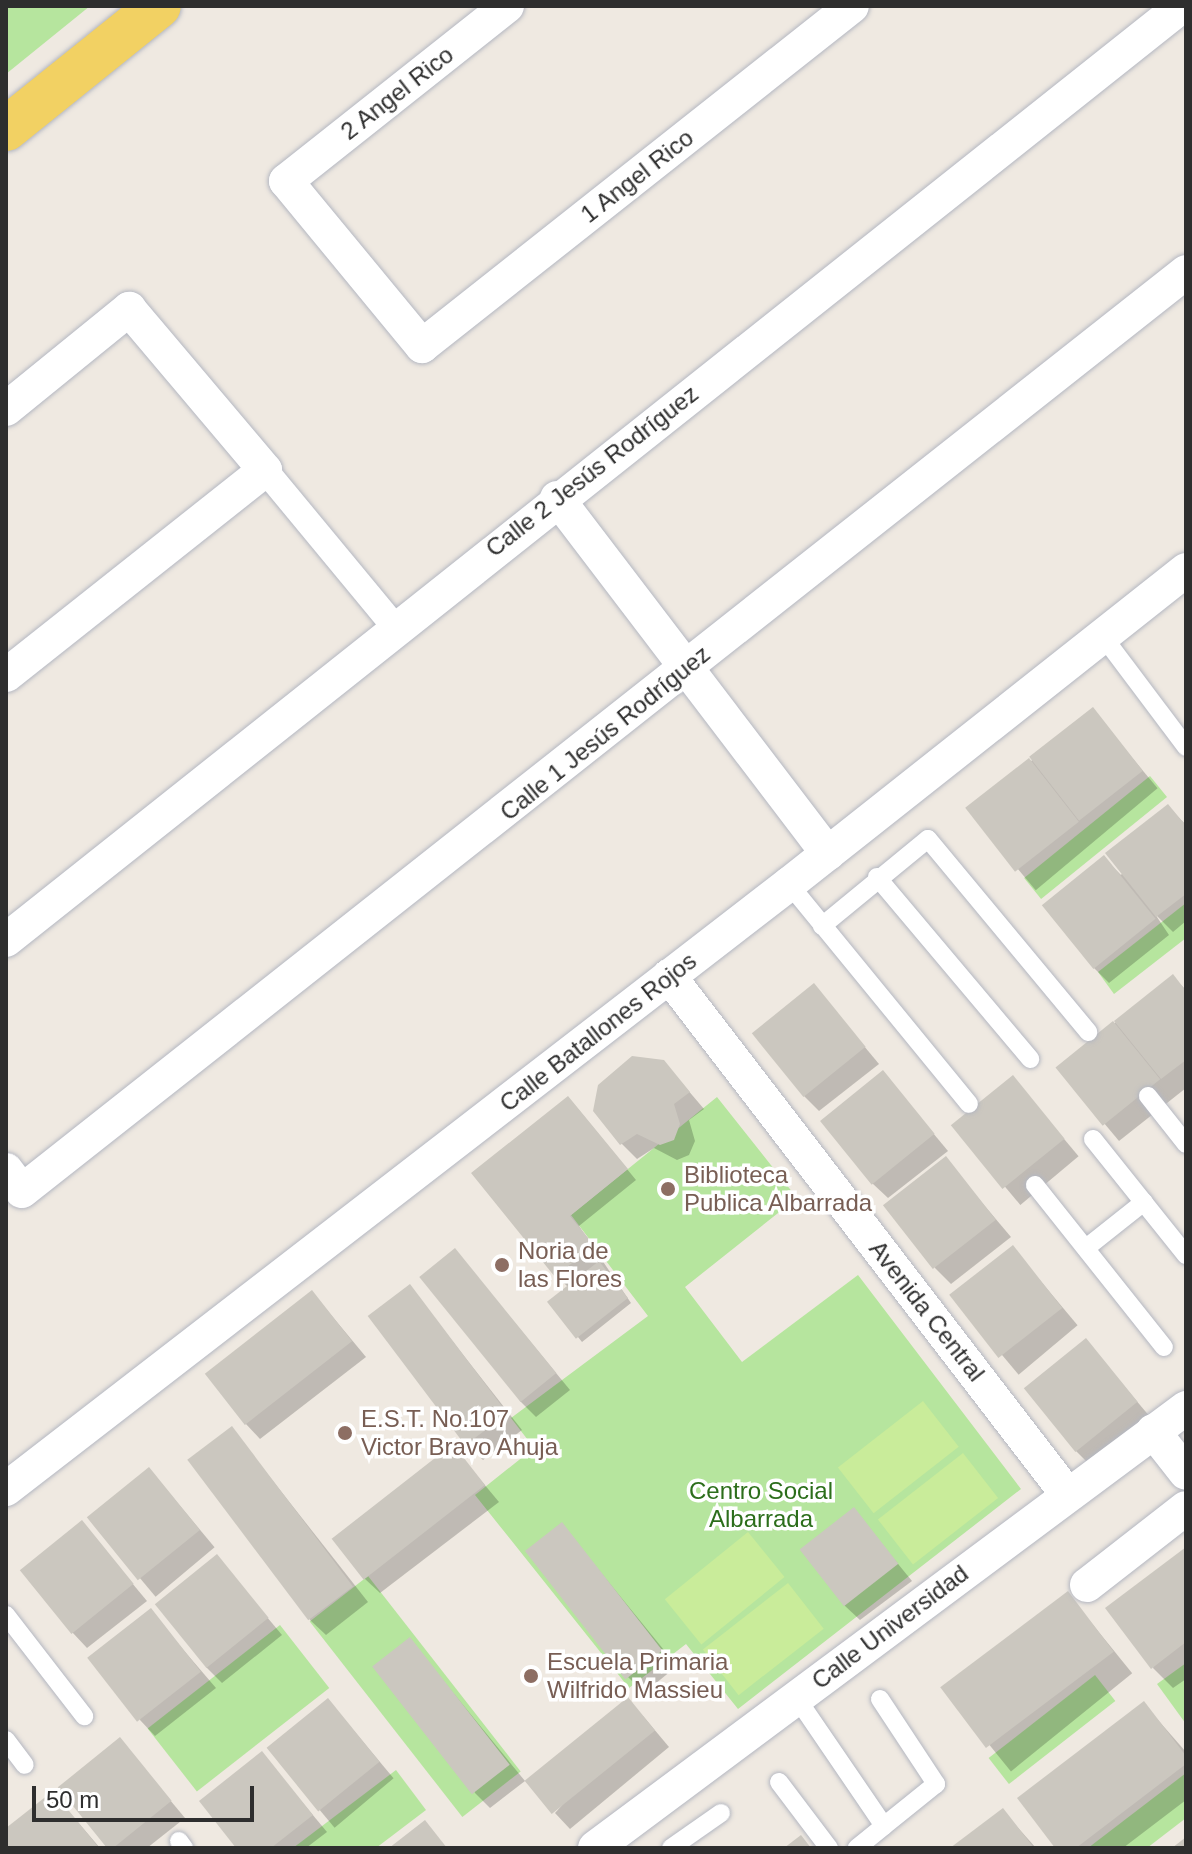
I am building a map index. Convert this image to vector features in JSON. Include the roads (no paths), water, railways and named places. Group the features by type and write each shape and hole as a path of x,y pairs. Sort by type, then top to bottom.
{"main road":[{"path":"6,129 159,6"}],"street":[{"name":"2 Angel Rico","path":"422,346 286,181 507,6"},
{"name":"1 Angel Rico","path":"422,346 852,6"},
{"name":"Calle 2 Jesús Rodríguez","path":"6,940 557,498 1182,6"},
{"name":"Calle 1 Jesús Rodríguez","path":"14,1181 685,668 1186,272"},
{"path":"6,409 129,309 395,627"},
{"path":"6,675 265,470"},
{"path":"557,498 828,854"},
{"name":"Calle Batallones Rojos","path":"6,1489 828,854 1186,570"},
{"name":"Avenida Central","path":"669,976 1067,1494"},
{"name":"Calle Universidad","path":"595,1848 1186,1408"},
{"path":"1153,1431 1186,1473"},
{"path":"1087,1585 1186,1508"}],"lane":[{"path":"1102,635 1186,747"},
{"path":"822,926 877,877 928,839 1088,1032"},
{"path":"877,877 1030,1059"},
{"path":"789,884 969,1104"},
{"path":"1148,1096 1186,1144"},
{"path":"1093,1139 1186,1255"},
{"path":"1035,1185 1164,1347"},
{"path":"1086,1248 1144,1202"},
{"path":"6,1615 84,1716"},
{"path":"796,1697 884,1826"},
{"path":"857,1848 936,1784 880,1699"},
{"path":"6,1740 25,1765"},
{"path":"779,1782 829,1848"},
{"path":"671,1848 721,1813"}],"place":[{"name":"Biblioteca Publica Albarrada","path":"668,1189"},
{"name":"Noria de las Flores","path":"502,1265"},
{"name":"E.S.T. No.107 Victor Bravo Ahuja","path":"345,1433"},
{"name":"Escuela Primaria Wilfrido Massieu","path":"531,1676"}],"park label":[{"name":"Centro Social Albarrada","path":"761,1505"}]}
